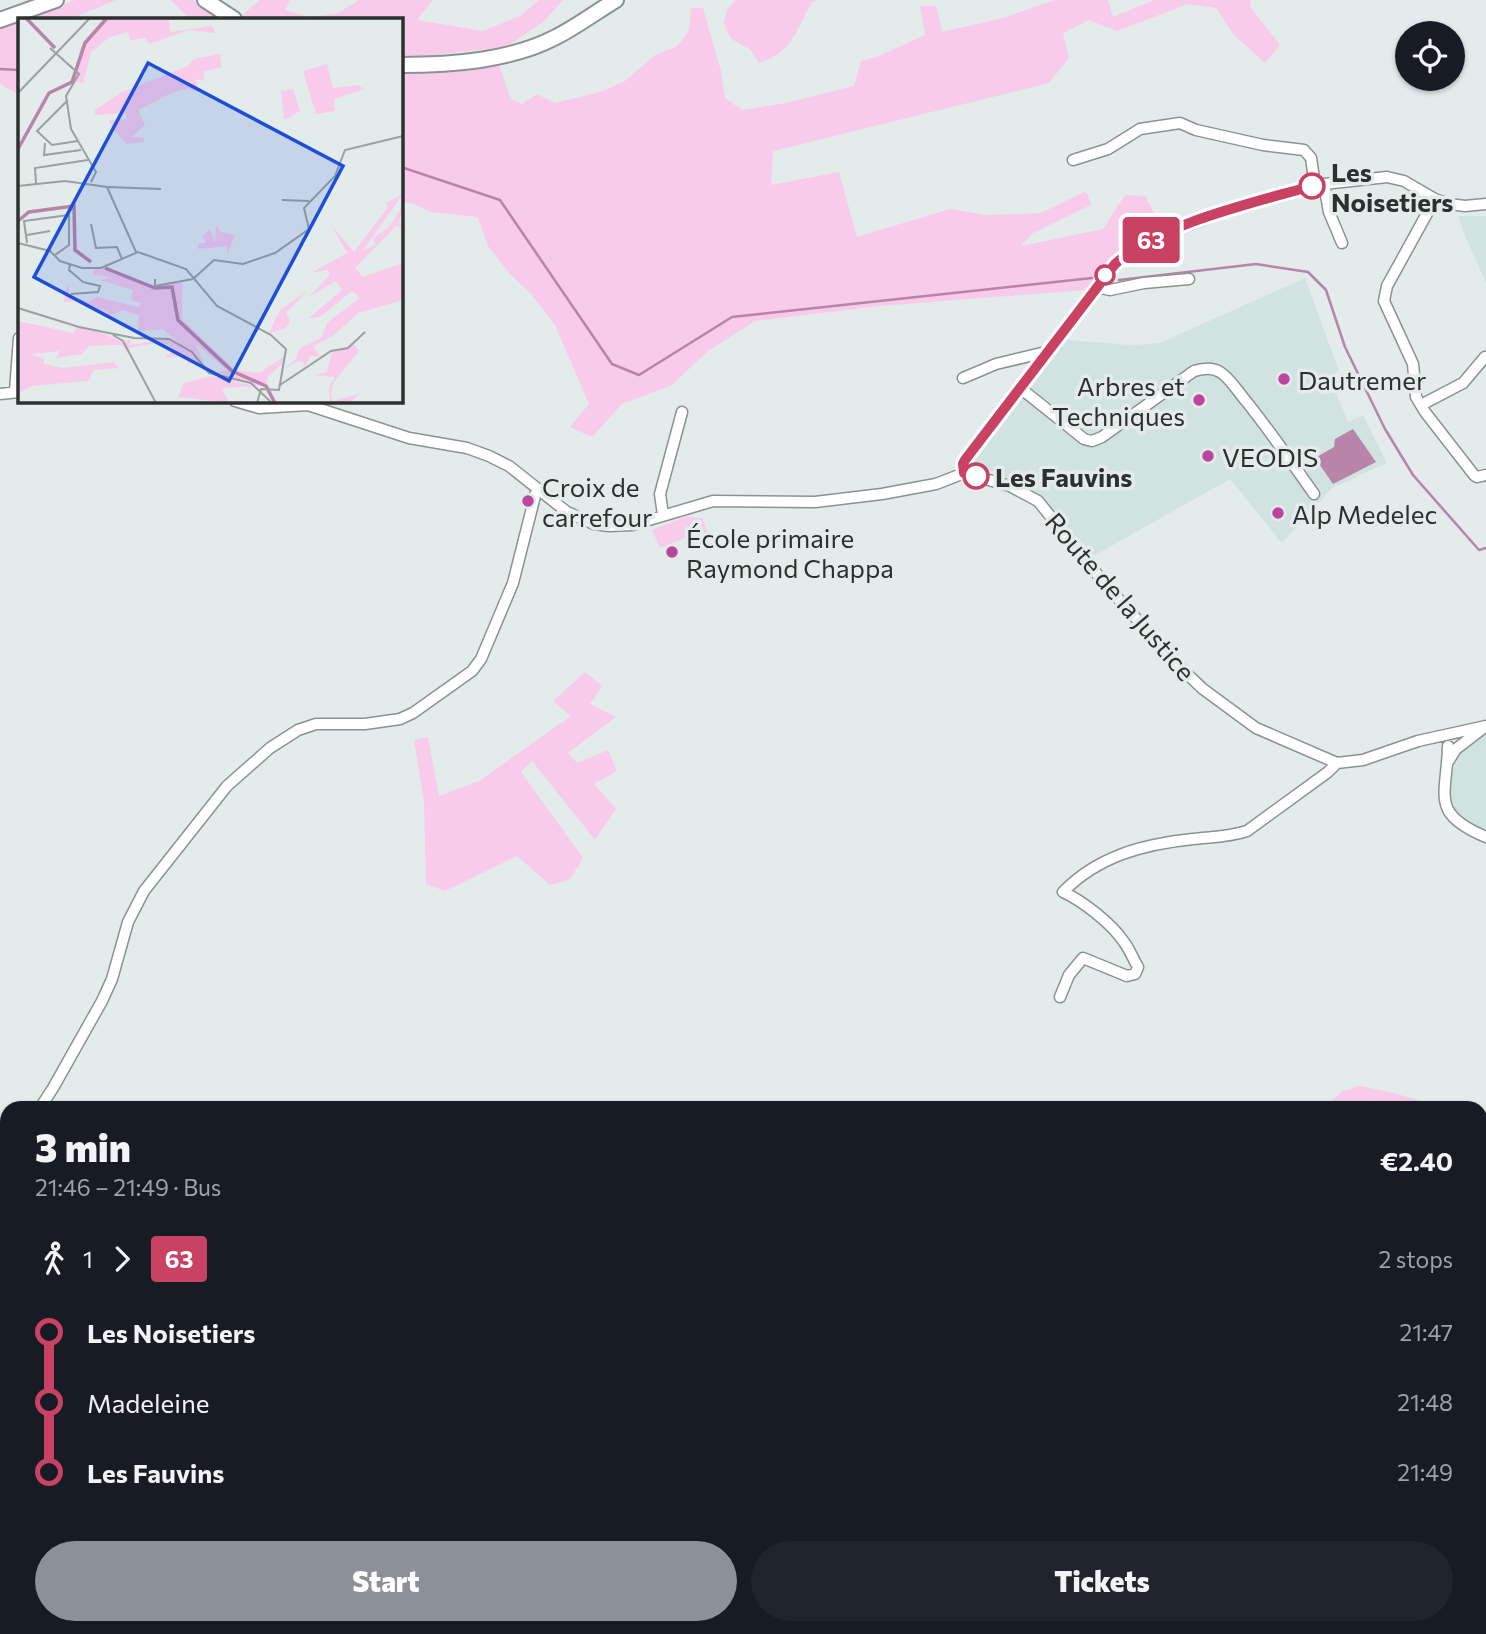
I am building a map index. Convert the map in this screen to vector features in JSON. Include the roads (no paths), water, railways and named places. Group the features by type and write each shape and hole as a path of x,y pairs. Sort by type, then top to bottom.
{"street":[{"path":"0,20 57,0"},
{"path":"205,0 232,18"},
{"path":"402,65 436,65 491,58 521,50 555,37 616,0"},
{"path":"1073,160 1108,149 1140,129 1180,123 1196,130 1263,145 1304,150 1311,158 1342,243"},
{"path":"238,402 259,408 308,405 409,438 467,448 509,467 567,512 594,524 632,525 713,501 815,502 882,494 936,484 964,473 963,464 1096,287 1124,256 1152,239 1231,209 1319,185 1387,177 1404,181 1435,199 1456,206 1486,204"},
{"path":"1435,199 1384,295 1384,301 1413,364 1414,389 1421,405 1474,475 1486,475"},
{"path":"1096,287 1110,290 1144,283 1189,279"},
{"path":"963,378 996,364 1046,352"},
{"path":"1421,405 1463,383 1485,357"},
{"path":"0,394 17,391 18,364"},
{"path":"1020,387 1084,439 1092,441 1102,437 1194,372 1213,369 1222,373 1234,386 1314,494"},
{"path":"663,515 660,494 682,412"},
{"name":"Route de la Justice","path":"964,473 1010,486 1038,502 1114,594 1203,689 1256,728 1337,763"},
{"path":"45,1101 102,1001 112,979 128,922 144,891 228,786 270,748 298,730 316,724 365,724 400,719 413,713 472,671 486,648 513,583 537,488"},
{"path":"1060,997 1069,975 1083,958 1127,976 1135,974 1138,967 1124,941 1090,909 1063,892 1073,881 1123,852 1150,845 1233,836 1247,831 1337,763 1363,760 1430,739 1453,742 1444,777 1444,796 1450,813 1461,825 1486,837"}],"waterway":[{"path":"0,69 18,70"},
{"path":"402,167 500,200 612,364 639,375 732,317 1092,278"},
{"path":"1119,280 1256,264 1308,272 1326,290 1345,347 1385,429 1413,475 1479,550 1486,548"}],"place":[{"name":"Les Noisetiers","path":"1312,186"},
{"name":"Dautremer","path":"1284,379"},
{"name":"Arbres et Techniques","path":"1199,400"},
{"name":"VEODIS","path":"1208,456"},
{"name":"Les Fauvins","path":"976,476"},
{"name":"Croix de carrefour","path":"528,501"},
{"name":"Alp Medelec","path":"1278,513"},
{"name":"École primaire Raymond Chappa","path":"672,552"}]}
